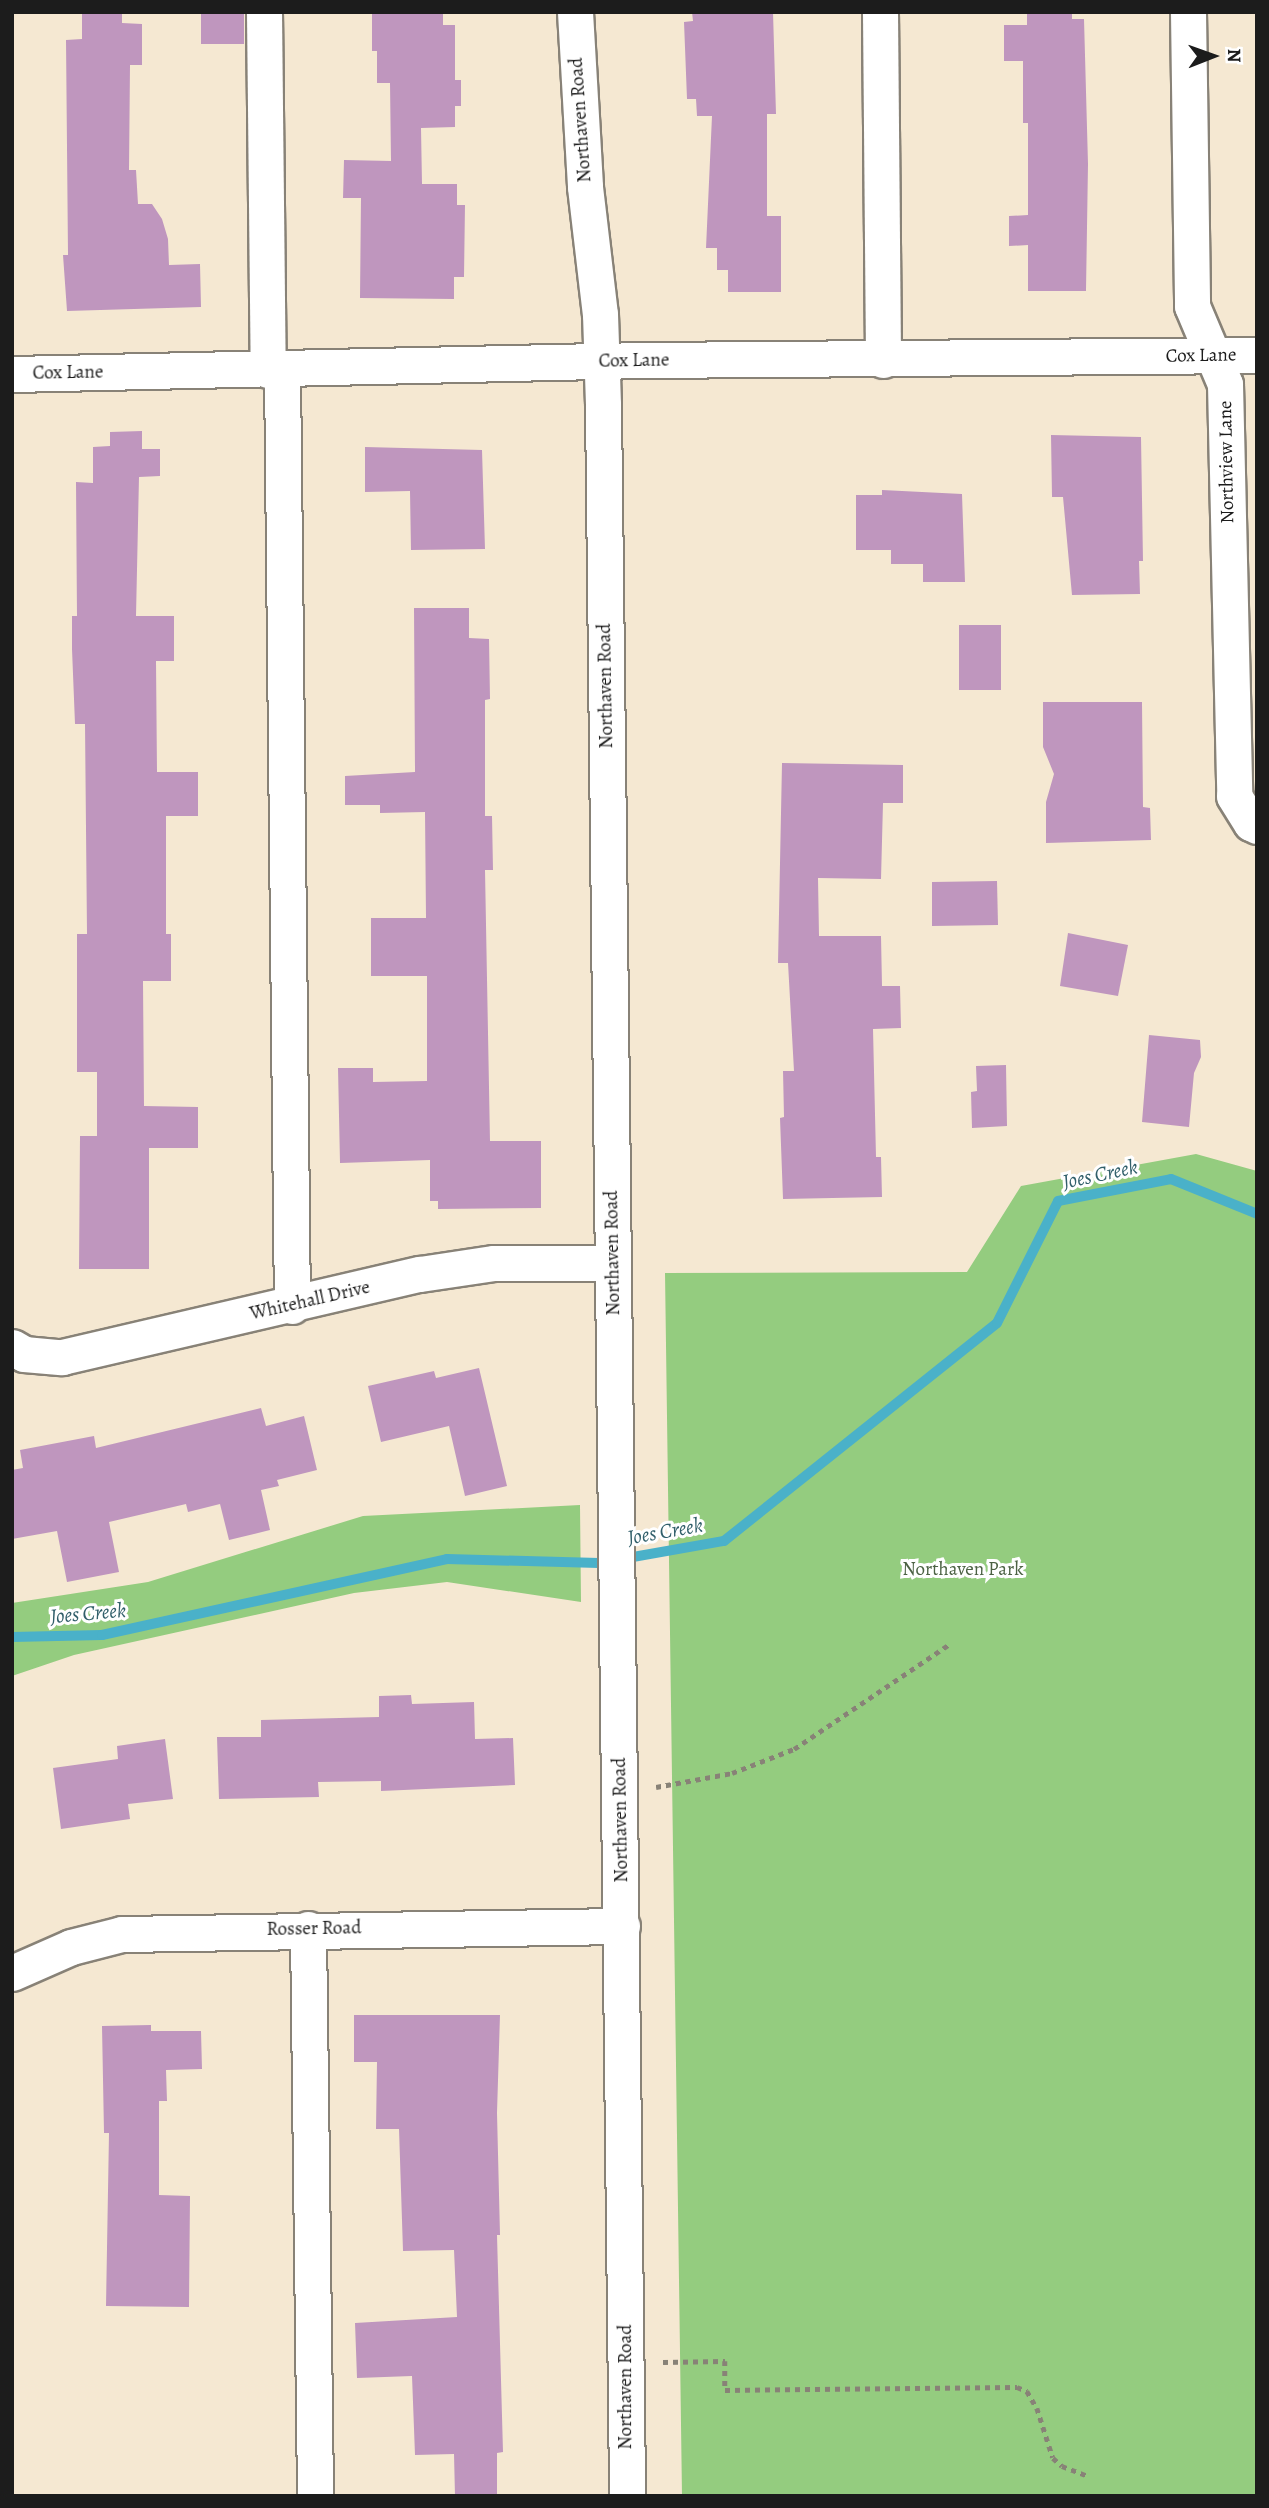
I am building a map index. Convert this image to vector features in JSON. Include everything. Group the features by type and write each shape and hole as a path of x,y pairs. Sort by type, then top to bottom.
{"street":[{"path":"264,12 275,370 292,1306"},
{"name":"Northaven Road","path":"575,12 585,187 600,314 602,361 627,2496"},
{"path":"880,12 883,360"},
{"name":"Northview Lane","path":"1188,12 1192,306 1225,384 1234,796 1251,823 1257,826"},
{"name":"Cox Lane","path":"12,374 602,361 1257,355"},
{"name":"Whitehall Drive","path":"12,1347 24,1354 62,1357 292,1306 421,1274 494,1263 613,1263"},
{"name":"Rosser Road","path":"12,1973 71,1947 122,1934 622,1926"},
{"path":"308,1929 315,2496"}],"path":[{"path":"656,1787 732,1773 794,1749 951,1643"},
{"path":"663,2362 725,2361 725,2390 1017,2387 1027,2391 1037,2408 1053,2458 1062,2466 1088,2476"}],"green space":[{"name":"Northaven Park","path":"1196,1154 1257,1171 1257,2496 682,2496 665,1273 967,1272 1021,1186"},
{"path":"580,1505 581,1602 447,1582 354,1593 74,1655 12,1676 12,1603 148,1582 363,1516"}],"building":[{"path":"82,12 122,12 122,23 142,24 142,65 130,65 129,170 136,170 138,204 152,204 162,219 168,239 169,265 200,264 201,307 67,311 63,255 68,255 66,40 82,39"},
{"path":"201,12 244,12 244,44 201,44"},
{"path":"372,12 443,12 443,25 455,25 455,80 461,80 461,106 455,106 455,127 421,128 422,184 457,184 457,205 465,205 464,277 454,277 454,299 360,298 361,198 343,198 344,160 391,161 390,83 377,83 377,51 372,51"},
{"path":"692,12 773,12 776,114 767,114 767,216 781,216 781,292 728,292 728,270 717,270 717,248 706,248 712,116 697,116 696,99 687,99 684,22 693,21"},
{"path":"1027,12 1072,12 1072,19 1084,19 1088,164 1086,291 1028,291 1028,245 1009,246 1009,216 1028,215 1028,123 1023,123 1023,61 1004,61 1004,25 1027,25"},
{"path":"142,431 142,449 160,449 160,476 139,477 136,616 174,616 174,661 156,661 157,772 198,772 198,816 166,816 166,934 171,934 171,981 143,981 144,1106 198,1107 198,1148 149,1148 149,1269 79,1269 80,1136 97,1136 97,1072 77,1072 77,934 87,934 85,724 75,724 72,649 72,616 77,616 76,482 93,483 93,447 110,446 110,432"},
{"path":"1051,435 1141,437 1143,561 1139,561 1140,594 1072,595 1063,497 1052,497"},
{"path":"365,447 482,450 485,549 411,550 410,491 365,492"},
{"path":"882,490 962,494 965,582 923,582 923,564 891,564 891,550 856,550 856,495 882,495"},
{"path":"414,608 469,608 469,638 489,639 490,699 485,700 485,816 492,816 493,870 485,870 490,1141 541,1141 541,1208 438,1209 438,1201 430,1201 430,1160 340,1163 338,1068 373,1068 373,1082 427,1081 427,976 371,976 371,918 426,918 425,812 380,813 380,805 345,805 345,776 415,772"},
{"path":"959,625 1001,625 1001,690 959,690"},
{"path":"1043,702 1142,702 1143,807 1150,808 1151,840 1046,843 1046,802 1054,774 1043,747"},
{"path":"782,763 903,765 903,803 883,803 881,879 818,878 819,936 881,936 882,986 900,986 901,1028 873,1029 876,1157 881,1157 882,1197 783,1199 780,1118 784,1117 783,1071 794,1071 788,963 778,963"},
{"path":"997,881 998,925 932,926 932,882"},
{"path":"1068,933 1128,945 1118,996 1060,986"},
{"path":"1149,1035 1200,1040 1201,1057 1194,1073 1189,1127 1142,1122"},
{"path":"1006,1065 1007,1126 972,1128 971,1092 977,1091 976,1066"},
{"path":"479,1368 507,1486 465,1496 449,1426 381,1442 368,1386 434,1371 436,1378"},
{"path":"261,1408 266,1426 304,1416 317,1470 277,1480 279,1486 261,1490 270,1530 229,1540 220,1504 188,1512 186,1504 109,1522 119,1572 67,1582 57,1531 12,1539 12,1470 23,1468 20,1450 94,1436 96,1448"},
{"path":"411,1695 412,1704 474,1702 475,1739 513,1738 515,1785 381,1791 381,1781 318,1782 319,1797 219,1799 217,1737 261,1737 261,1720 379,1717 379,1696"},
{"path":"165,1739 173,1799 128,1804 130,1819 61,1829 53,1768 118,1759 117,1746"},
{"path":"354,2015 500,2015 497,2113 500,2235 497,2235 503,2452 497,2453 497,2496 455,2496 454,2454 415,2455 412,2376 357,2378 355,2323 457,2317 454,2250 403,2251 399,2129 376,2129 377,2062 354,2062"},
{"path":"151,2025 151,2031 201,2031 202,2069 166,2070 167,2101 159,2101 159,2195 190,2196 189,2307 106,2306 109,2133 104,2133 102,2026"}],"waterway":[{"name":"Joes Creek","path":"12,1637 102,1635 447,1559 599,1563 724,1541 997,1323 1058,1201 1171,1179 1257,1214"}]}
